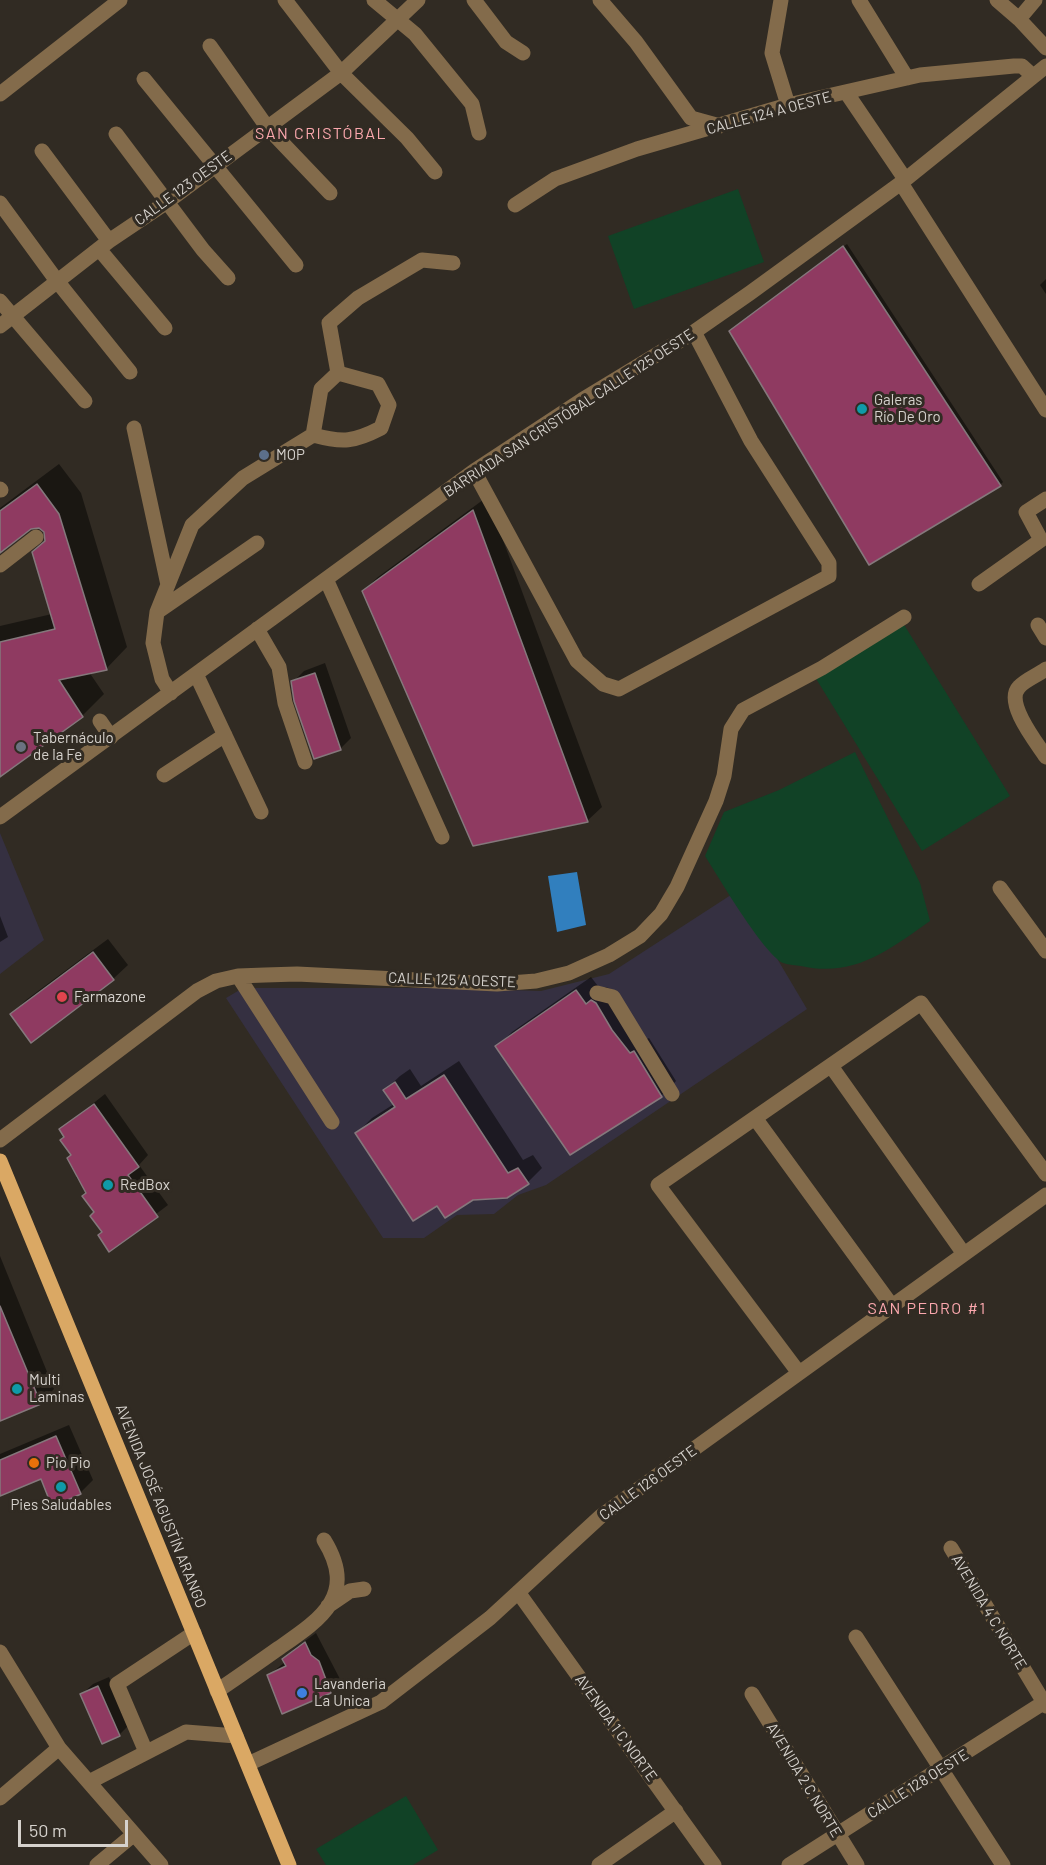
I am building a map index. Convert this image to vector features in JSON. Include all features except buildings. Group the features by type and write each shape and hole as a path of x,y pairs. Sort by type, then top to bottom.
{"main road":[{"name":"AVENIDA JOSÉ AGUSTÍN ARANGO","path":"0,1161 289,1865"}],"street":[{"path":"0,94 120,0"},
{"path":"285,0 341,73 407,138 435,172"},
{"path":"374,0 415,34 472,104 479,133"},
{"name":"CALLE 123 OESTE","path":"6,321 104,245 167,202 341,73 418,0"},
{"path":"474,0 506,42 523,53"},
{"path":"600,0 636,42 691,118 720,126"},
{"path":"782,0 771,53 788,105"},
{"path":"859,0 907,78"},
{"path":"996,0 1019,19 1046,48"},
{"path":"1019,19 1035,0"},
{"path":"210,46 267,126 330,192"},
{"name":"CALLE 124 A OESTE","path":"515,205 555,179 637,149 788,105 907,78 1014,66 1022,66 1033,76"},
{"name":"BARRIADA SAN CRISTÓBAL CALLE 125 OESTE","path":"0,817 474,471 582,400 694,332 903,181 1046,66"},
{"path":"144,79 296,265"},
{"path":"846,92 1046,411"},
{"path":"116,134 228,278"},
{"path":"42,151 104,245 165,328"},
{"path":"0,203 57,281 130,372"},
{"path":"338,373 329,323 358,298 422,260 453,263"},
{"path":"0,301 6,321 85,401"},
{"path":"474,471 577,661 610,688 619,689 829,576 829,562 751,441 694,332"},
{"path":"171,693 162,680 153,643 157,612 192,525 243,477 313,435 328,439 357,440 381,428 389,405 378,384 338,373"},
{"path":"313,435 321,389 338,373"},
{"path":"134,428 168,585"},
{"path":"979,584 1041,540 1026,512 1046,499"},
{"path":"0,565 36,537"},
{"path":"157,612 257,543"},
{"path":"326,579 442,837"},
{"name":"CALLE 125 A OESTE","path":"0,1140 197,991 216,981 238,976 297,974 497,984 536,981 569,973 609,955 640,936 661,914 677,887 716,801 724,776 731,729 743,710 822,668 904,617"},
{"path":"1038,625 1046,638"},
{"path":"257,629 279,668 285,703 305,762"},
{"path":"1046,669 1018,688 1014,697 1015,708 1046,757"},
{"path":"196,674 261,812"},
{"path":"100,721 111,737"},
{"path":"164,775 225,735"},
{"path":"1000,888 1046,951"},
{"path":"238,976 332,1122"},
{"path":"597,993 613,997 672,1094"},
{"path":"799,1373 658,1185 921,1003 1046,1174"},
{"path":"831,1066 964,1254"},
{"path":"755,1118 892,1306"},
{"name":"CALLE 126 OESTE","path":"248,1764 381,1702 490,1618 601,1516 1046,1195"},
{"path":"217,1691 318,1621 333,1598 338,1575 333,1555 324,1540"},
{"name":"AVENIDA 4 C NORTE","path":"951,1548 1045,1703"},
{"path":"328,1606 350,1591 364,1589"},
{"name":"AVENIDA 1 C NORTE","path":"518,1592 714,1865"},
{"path":"146,1752 117,1684 194,1633"},
{"path":"856,1637 1003,1865"},
{"path":"0,1652 59,1748 161,1865"},
{"name":"AVENIDA 2 C NORTE","path":"752,1694 857,1865"},
{"name":"CALLE 128 OESTE","path":"789,1865 1045,1703"},
{"path":"89,1782 186,1732 236,1736"},
{"path":"0,1798 59,1748"},
{"path":"599,1865 676,1811"},
{"path":"96,1865 133,1835"}],"shaded area":[{"path":"0,833 44,940 0,974"},
{"path":"737,891 807,1009 546,1185 518,1195 494,1214 457,1215 424,1238 383,1238 226,998 243,988 441,988 541,991 609,974"}],"green space":[{"path":"738,189 764,262 634,309 608,236"},
{"path":"903,623 1010,796 922,851 815,677"},
{"path":"855,752 920,883 930,921 885,951 854,965 820,969 783,963 753,931 705,856 724,812 779,790"},
{"path":"406,1796 438,1850 413,1865 326,1865 316,1849"}],"water":[{"path":"577,872 586,925 557,932 548,876"}],"place":[{"name":"Galeras Río De Oro","path":"862,409"},
{"name":"MOP","path":"264,455"},
{"name":"Tabernáculo de la Fe","path":"21,747"},
{"name":"Farmazone","path":"62,997"},
{"name":"RedBox","path":"108,1185"},
{"name":"Multi Laminas","path":"17,1389"},
{"name":"Pio Pio","path":"34,1463"},
{"name":"Pies Saludables","path":"61,1487"},
{"name":"Lavanderia La Unica","path":"302,1693"}],"district":[{"name":"SAN CRISTÓBAL","path":"321,134"},
{"name":"SAN PEDRO #1","path":"927,1309"}]}
